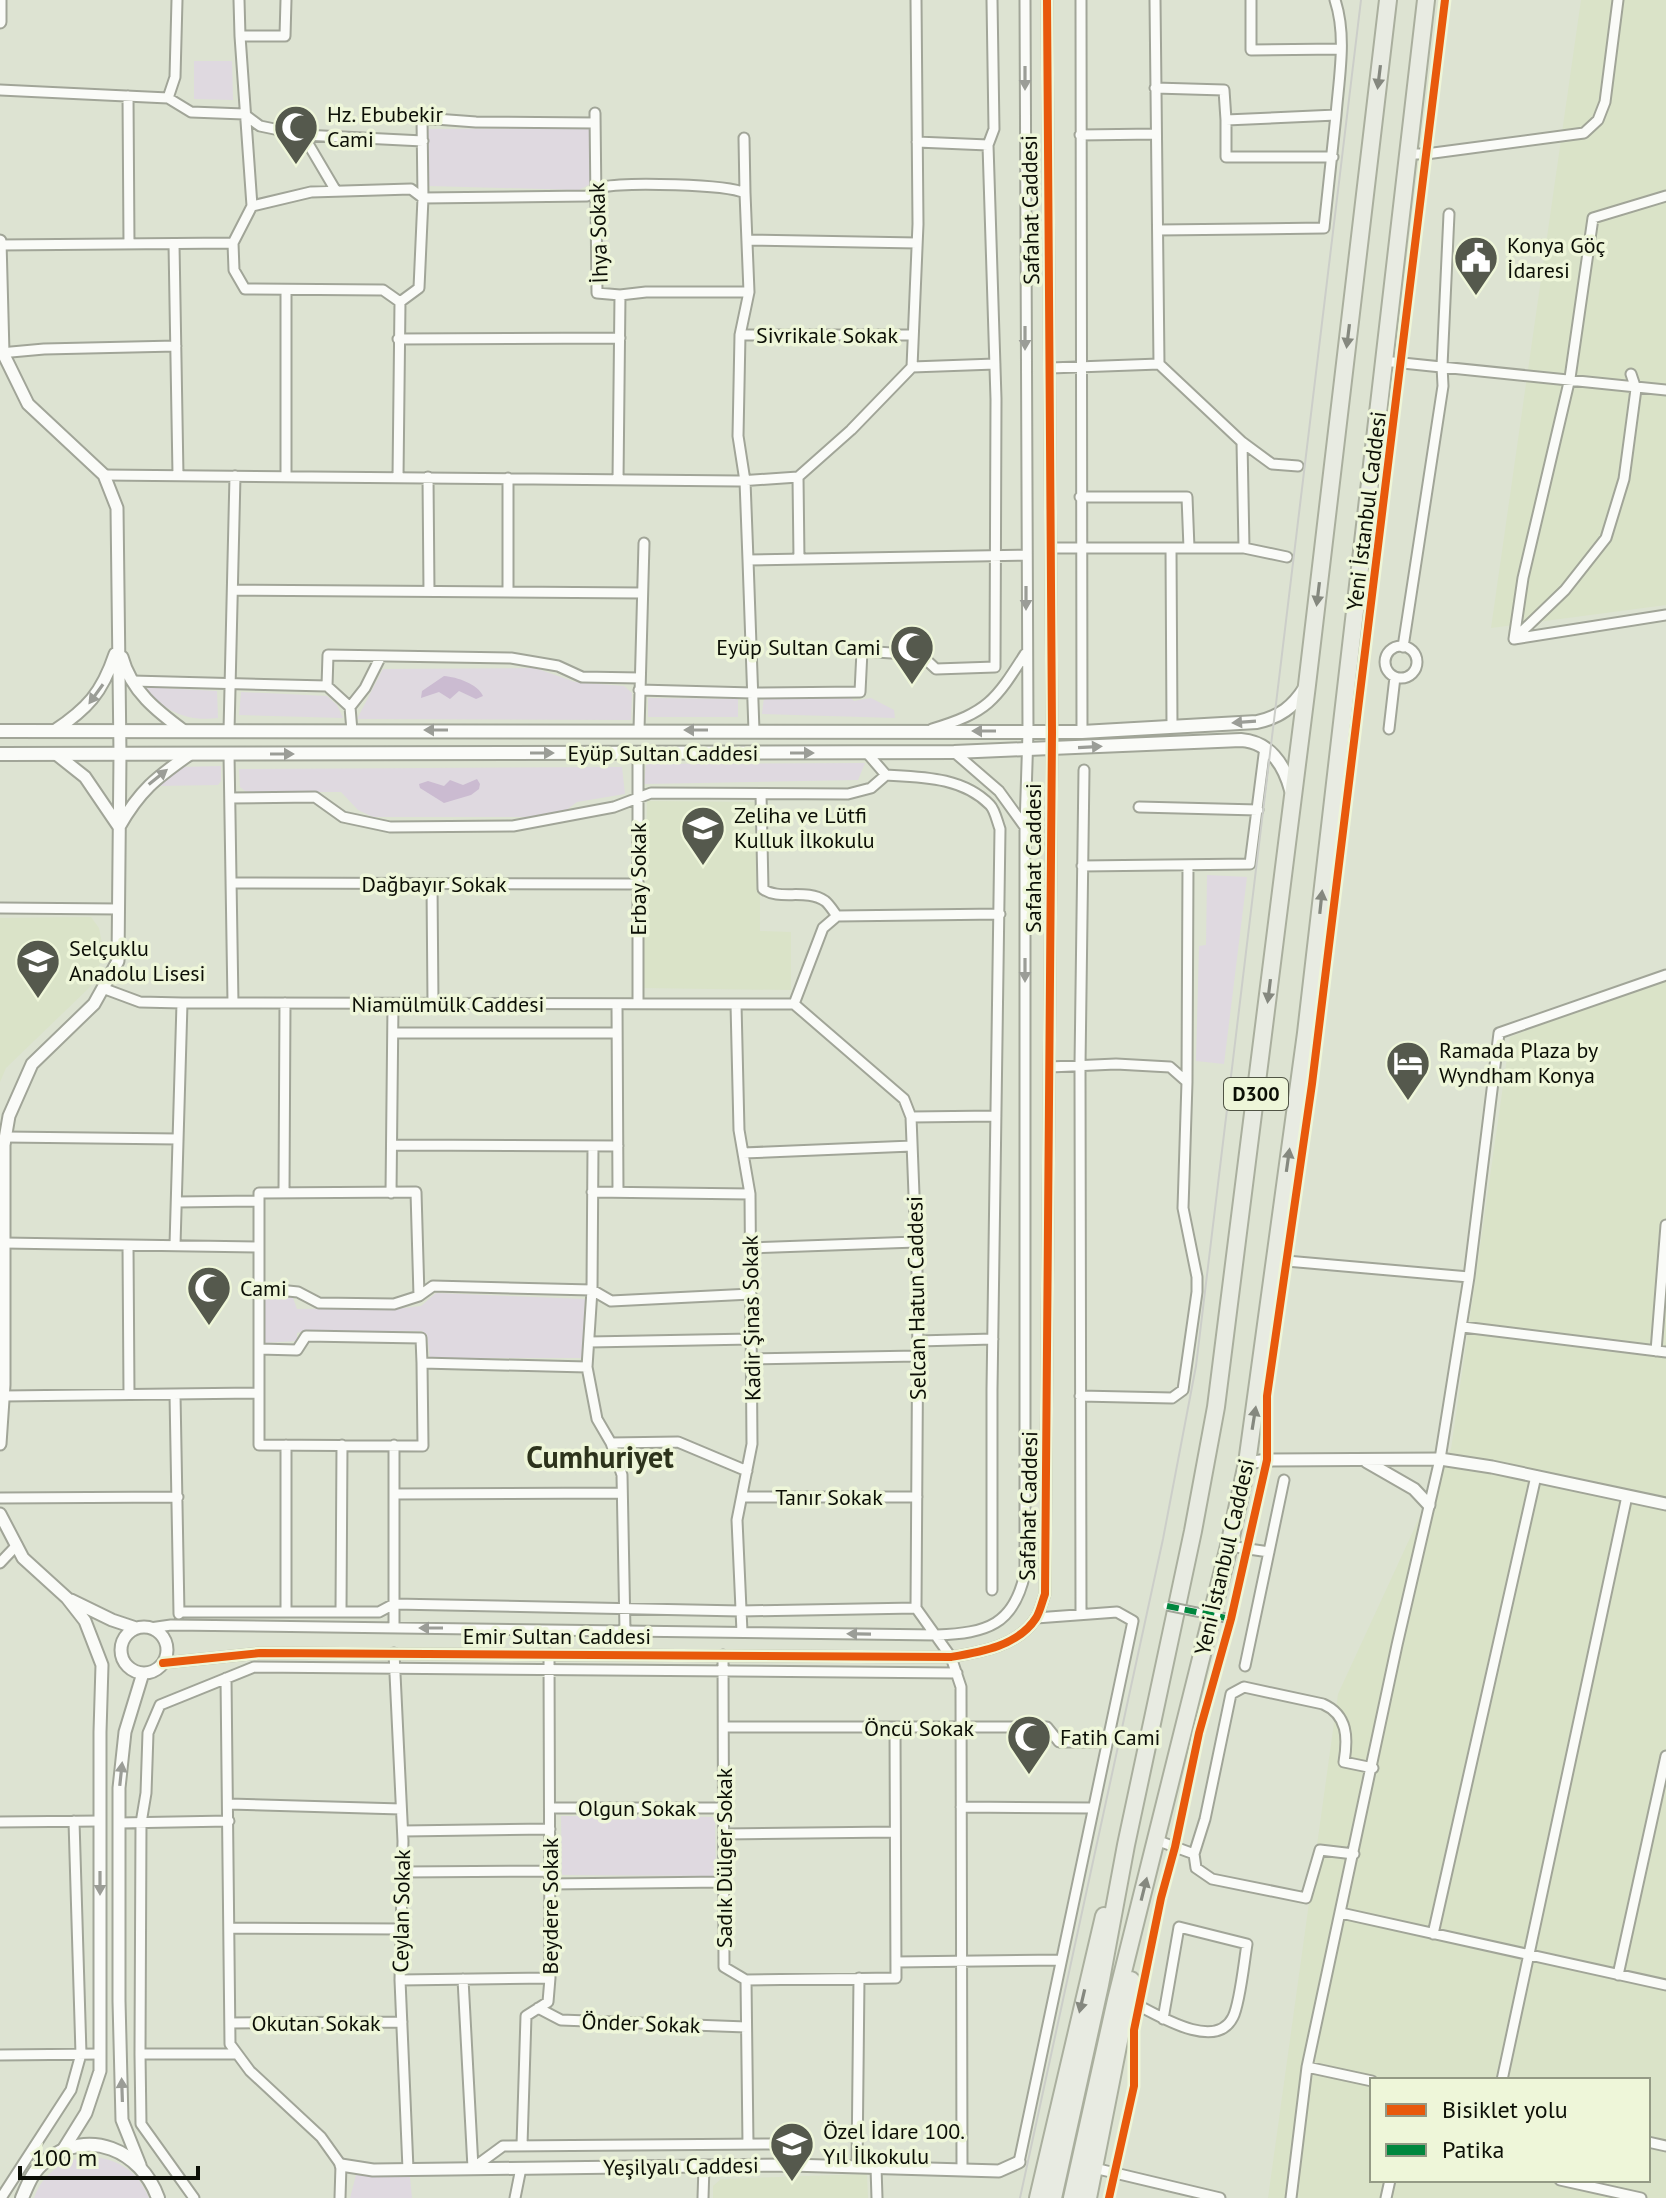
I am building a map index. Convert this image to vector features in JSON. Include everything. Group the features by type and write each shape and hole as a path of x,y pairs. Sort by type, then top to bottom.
{"highway":[{"name":"Yeni İstanbul Caddesi","path":"1053,2198 1100,1985 1216,1407 1307,685 1388,0"},
{"name":"Yeni İstanbul Caddesi","path":"1074,2190 1134,1927 1247,1463 1304,1044 1426,0"},
{"path":"1038,2198 1089,1968 1126,1845"},
{"path":"1088,2198 1128,2000 1134,1927"}],"main road":[{"name":"Eyüp Sultan Caddesi","path":"0,731 1082,732 1265,720 1287,710 1307,685"},
{"name":"Eyüp Sultan Caddesi","path":"0,754 867,753 1241,740 1265,747"},
{"path":"1265,747 1283,767 1293,797"},
{"path":"22,2198 30,2178 44,2162 63,2150 83,2145 104,2146 123,2153 140,2165 151,2180 158,2198"}],"street":[{"path":"0,0 0,22"},
{"path":"168,98 175,77 177,0"},
{"path":"239,0 252,206 233,243 234,270 245,289 383,290 400,302"},
{"path":"240,36 285,36 286,0"},
{"path":"104,475 745,481 798,477 851,430 912,367 917,243 916,0"},
{"path":"639,690 860,692 862,651 921,655 936,669 995,667 995,364 988,145 994,129 992,0"},
{"name":"Safahat Caddesi","path":"937,1635 966,1634 991,1627 1010,1613 1020,1594 1025,1573 1025,827 1028,732 1025,0"},
{"name":"Safahat Caddesi","path":"1036,1618 1045,1594 1050,1067 1052,732 1047,0"},
{"path":"1081,0 1082,732"},
{"path":"1155,0 1159,364"},
{"path":"1251,0 1251,50 1341,49"},
{"path":"1158,230 1324,228 1341,49 1341,16 1335,0"},
{"path":"1408,154 1584,133 1598,120 1605,102 1618,0"},
{"path":"1155,88 1224,90 1226,157 1333,157"},
{"path":"0,90 168,98 191,112 244,114 260,126 303,135 423,141 427,198 419,288 400,302"},
{"path":"128,96 129,244"},
{"path":"1226,120 1336,115"},
{"name":"İhya Sokak","path":"423,141 422,118 476,122 595,118 591,193 597,293 620,295 618,480"},
{"path":"1080,135 1156,134"},
{"path":"303,135 336,191"},
{"path":"744,138 749,292 740,335 738,436 745,481 754,731"},
{"path":"917,142 988,145"},
{"path":"252,206 311,192 411,189 427,198 591,193 601,187 687,185 735,188 745,193"},
{"path":"1514,639 1523,578 1570,378 1593,218 1666,196"},
{"path":"1403,647 1443,386 1449,214"},
{"path":"747,240 917,243"},
{"path":"0,1444 5,1116 32,1064 94,1004 118,961 120,754 117,508 104,475 28,404 1,353 0,243 233,243"},
{"path":"174,244 178,475"},
{"path":"286,290 286,476"},
{"path":"620,295 749,292"},
{"path":"398,477 400,302"},
{"name":"Sivrikale Sokak","path":"740,335 913,335"},
{"path":"398,339 620,338"},
{"path":"1,353 176,346"},
{"path":"1383,361 1666,390"},
{"path":"912,367 995,364"},
{"path":"1050,368 1159,364 1242,442 1272,464 1298,466"},
{"path":"1514,639 1565,590 1606,538 1624,479 1636,389 1631,374"},
{"path":"1242,442 1244,548"},
{"path":"229,731 235,476"},
{"path":"428,477 429,591"},
{"path":"798,477 799,559"},
{"path":"508,478 508,592"},
{"path":"1080,497 1187,497 1189,548"},
{"path":"639,730 644,543"},
{"path":"1051,548 1244,548 1287,557"},
{"path":"1171,548 1172,727"},
{"path":"748,560 1026,555"},
{"path":"233,590 642,593"},
{"path":"1514,639 1666,615"},
{"path":"119,642 126,671 132,681 159,712 184,731"},
{"path":"54,731 80,714 100,691 119,642"},
{"path":"1394,648 1411,650 1417,667 1404,678 1395,677 1385,663 1387,654 1394,648"},
{"path":"925,731 962,720 984,708 1004,689 1026,652"},
{"path":"327,686 328,655 511,658 558,666 582,677 640,678"},
{"path":"350,707 365,688 381,656"},
{"path":"1389,729 1395,677"},
{"path":"132,681 327,686 350,707 352,731"},
{"path":"1082,866 1250,864 1265,747"},
{"path":"954,752 999,791 1025,827"},
{"name":"Erbay Sokak","path":"638,753 638,1004"},
{"path":"867,753 886,775"},
{"path":"56,754 85,777 119,827"},
{"path":"119,827 131,805 151,781 190,754"},
{"path":"229,754 233,1003"},
{"path":"1081,1614 1080,1065 1084,770"},
{"path":"230,798 315,797 343,817 390,827 513,826 614,807 651,793 848,794 871,788 886,775 935,778 964,787 992,806 1000,829 992,1590"},
{"path":"761,794 763,889 770,893 808,895 825,901 837,916"},
{"path":"1139,807 1258,810"},
{"path":"1080,1396 1172,1398 1183,1390 1197,1292 1197,1277 1183,1208 1188,865"},
{"name":"Dağbayır Sokak","path":"231,883 637,884"},
{"path":"432,884 433,1004"},
{"path":"0,908 118,909"},
{"path":"996,1116 911,1117 904,1099 794,1004 823,928 837,916 1000,914"},
{"path":"1291,2198 1307,2067 1440,1459 1463,1327 1499,1033 1666,975"},
{"name":"Niamülmülk Caddesi","path":"105,989 140,1002 182,1003 794,1004"},
{"path":"175,1245 182,1003"},
{"path":"284,1193 285,1003"},
{"path":"391,1193 393,1004"},
{"path":"617,1004 618,1192"},
{"name":"Kadir Şinas Sokak","path":"736,1004 739,1130 750,1194 752,1339 752,1444 737,1520 742,1632"},
{"path":"393,1033 617,1033"},
{"path":"1050,1067 1170,1067 1187,1082"},
{"name":"Selcan Hatun Caddesi","path":"911,1117 918,1341 916,1608"},
{"path":"5,1137 178,1139"},
{"path":"392,1145 618,1146"},
{"path":"593,1146 592,1290 587,1367 597,1419 611,1443 622,1475 625,1631"},
{"path":"743,1153 912,1146"},
{"path":"259,1349 297,1350 306,1336 421,1338 423,1446 259,1445 259,1349 259,1288 259,1247 259,1201 259,1193 416,1192 419,1296"},
{"path":"592,1192 750,1194"},
{"path":"177,1202 259,1201"},
{"path":"1463,1327 1661,1351 1666,1225"},
{"path":"751,1248 916,1242"},
{"path":"128,1245 129,1394"},
{"path":"3,1247 259,1247"},
{"path":"1275,1260 1469,1277"},
{"path":"259,1288 298,1292 319,1303 394,1304 419,1296 433,1286 592,1290 611,1301 751,1294"},
{"path":"589,1342 752,1339"},
{"path":"918,1341 993,1339"},
{"path":"752,1359 918,1356"},
{"path":"422,1363 587,1367"},
{"path":"3,1388 129,1394 259,1393"},
{"path":"171,1625 181,1612 175,1394"},
{"path":"611,1443 678,1442 747,1471"},
{"path":"286,1445 286,1612"},
{"path":"341,1612 342,1445"},
{"path":"394,1445 394,1628"},
{"path":"1247,1463 1267,1460 1440,1459 1666,1504"},
{"path":"1363,1460 1414,1489 1429,1505"},
{"path":"1433,1934 1536,1476"},
{"path":"1245,1666 1284,1480"},
{"path":"394,1494 622,1493"},
{"path":"1502,2078 1627,1496"},
{"path":"0,1498 178,1497"},
{"name":"Tanır Sokak","path":"742,1497 917,1497"},
{"path":"0,1514 23,1558 67,1598 85,1621 102,1665 100,2071 86,2113 63,2150"},
{"path":"0,1563 17,1545"},
{"path":"1229,1546 1269,1552"},
{"path":"67,1598 112,1620 157,1631 166,1642 166,1656 158,1669 143,1673 128,1668 120,1654 123,1638 136,1628"},
{"path":"181,1612 379,1612 394,1604 741,1611 916,1608 951,1657 961,1687 962,2170"},
{"path":"1167,1606 1231,1619"},
{"path":"951,1657 1001,1645 1020,1634 1036,1618 1117,1612 1133,1621 1019,2162"},
{"name":"Emir Sultan Caddesi","path":"150,1628 171,1625 937,1635"},
{"path":"102,1665 120,1646"},
{"name":"Emir Sultan Caddesi","path":"163,1663 260,1653 951,1657"},
{"name":"Ceylan Sokak","path":"394,1653 403,1831 400,1980 408,2169"},
{"name":"Beydere Sokak","path":"522,2145 526,2016 548,2002 550,1978 549,1654"},
{"name":"Sadık Dülger Sokak","path":"723,1655 724,1967 746,1980 748,2144"},
{"path":"194,2198 141,2124 141,1823 146,1793 148,1733 160,1705 254,1667 957,1673"},
{"path":"140,2165 122,2120 119,1788 125,1732 143,1673"},
{"path":"226,1678 230,2044 250,2071 321,2137 341,2165 340,2198"},
{"path":"1354,1854 1320,1850 1306,1898 1212,1879 1196,1868 1194,1854 1205,1819 1231,1694 1244,1687 1333,1708 1346,1728 1344,1762 1373,1768"},
{"name":"Öncü Sokak","path":"724,1727 1047,1727 1059,1742 1107,1742"},
{"path":"746,1980 896,1978 895,1728"},
{"path":"1618,1975 1666,1756"},
{"path":"229,1804 401,1809"},
{"path":"961,1807 1092,1808"},
{"name":"Olgun Sokak","path":"550,1808 724,1808"},
{"path":"1,2198 71,2090 81,2054 74,1821"},
{"path":"0,1822 100,1821"},
{"path":"119,1823 229,1821"},
{"path":"403,1831 550,1829"},
{"name":"Olgun Sokak","path":"724,1834 895,1832"},
{"path":"1156,1840 1194,1854"},
{"path":"402,1872 550,1871"},
{"path":"550,1884 723,1882"},
{"path":"1341,1913 1666,1985"},
{"path":"1128,2000 1163,2019 1206,2034 1221,2029 1233,2019 1247,1944 1179,1927 1163,2019"},
{"path":"229,1928 401,1929"},
{"path":"896,1962 1061,1960"},
{"path":"400,1980 550,1978"},
{"path":"857,2167 859,1978"},
{"path":"463,1979 473,2168"},
{"name":"Önder Sokak","path":"538,2008 561,2020 746,2027"},
{"name":"Okutan Sokak","path":"230,2023 402,2022"},
{"path":"0,2055 100,2054"},
{"path":"140,2054 237,2054"},
{"path":"1307,2067 1370,2081"},
{"path":"473,2168 503,2146 522,2145 776,2144 800,2165"},
{"name":"Yeşilyalı Caddesi","path":"341,2165 373,2170 800,2165 999,2171 1019,2162"},
{"path":"703,2198 704,2166"},
{"path":"876,2167 877,2198"},
{"path":"515,2198 521,2168"},
{"path":"1094,2168 1220,2198"},
{"path":"1568,2182 1641,2198"},
{"path":"1587,2198 1589,2187"}],"shaded area":[{"path":"1581,0 1666,0 1666,605 1491,628"},
{"path":"194,61 232,61 233,100 194,99"},
{"path":"589,128 590,184 579,190 429,186 426,129"},
{"path":"535,668 575,682 624,686 632,693 631,720 357,719 383,669"},
{"path":"444,676 466,682 483,696 476,699 459,691 450,699 439,692 421,698 422,691"},
{"path":"145,687 217,691 218,718 196,718 177,713 160,703"},
{"path":"241,692 327,696 337,705 343,718 239,715"},
{"path":"764,697 849,697 854,701 871,698 894,710 895,718 762,714"},
{"path":"648,698 738,699 738,717 648,717"},
{"path":"865,763 858,780 644,784 646,764"},
{"path":"221,766 218,785 156,786 180,767"},
{"path":"622,767 625,794 577,802 561,814 549,817 373,817 358,810 341,792 245,791 240,787 239,769"},
{"path":"477,779 479,789 471,795 444,803 420,788 419,784 428,781 444,786 450,780 463,785"},
{"name":"Zeliha ve Lütfi Kulluk İlkokulu","path":"647,801 760,802 760,931 791,932 791,990 643,988"},
{"path":"1207,875 1247,877 1224,1064 1196,1061 1199,946 1206,945"},
{"name":"Selçuklu Anadolu Lisesi","path":"91,917 99,928 104,954 91,986 6,1068 0,1082 0,918"},
{"path":"1666,974 1666,2198 1268,2198 1338,1694 1451,1449 1510,1037"},
{"path":"436,1293 585,1299 583,1358 430,1358 427,1335 422,1331 304,1331 297,1333 297,1341 263,1343 263,1295 293,1298 297,1309 405,1308 421,1306"},
{"path":"561,1816 715,1817 716,1876 562,1875"},
{"path":"86,2156 107,2159 132,2172 149,2198 34,2198 42,2182 54,2170"},
{"name":"Özel İdare 100. Yıl İlkokulu","path":"867,2174 868,2198 713,2198 713,2186 721,2179"},
{"path":"356,2175 410,2177 412,2198 350,2198"}],"tram line":[{"path":"1020,2198 1163,1539 1196,1366 1361,0"}],"marked path":[{"path":"1167,1606 1231,1619"}],"cycle path":[{"path":"163,1663 260,1653 951,1657 986,1650 1009,1641 1028,1628 1037,1616 1045,1594 1052,732 1047,0"},
{"path":"1109,2198 1134,2086 1134,2030 1161,1898 1199,1733 1231,1619 1267,1460 1267,1396 1312,1084 1445,0"}],"place":[{"name":"Hz. Ebubekir Cami","path":"296,166"},
{"name":"Konya Göç İdaresi","path":"1476,297"},
{"name":"Eyüp Sultan Cami","path":"912,686"},
{"name":"Zeliha ve Lütfi Kulluk İlkokulu","path":"703,867"},
{"name":"Selçuklu Anadolu Lisesi","path":"38,1000"},
{"name":"Ramada Plaza by Wyndham Konya","path":"1408,1102"},
{"name":"Cami","path":"209,1327"},
{"name":"Fatih Cami","path":"1029,1776"},
{"name":"Özel İdare 100. Yıl İlkokulu","path":"792,2183"}],"district":[{"name":"Cumhuriyet","path":"600,1458"}]}
